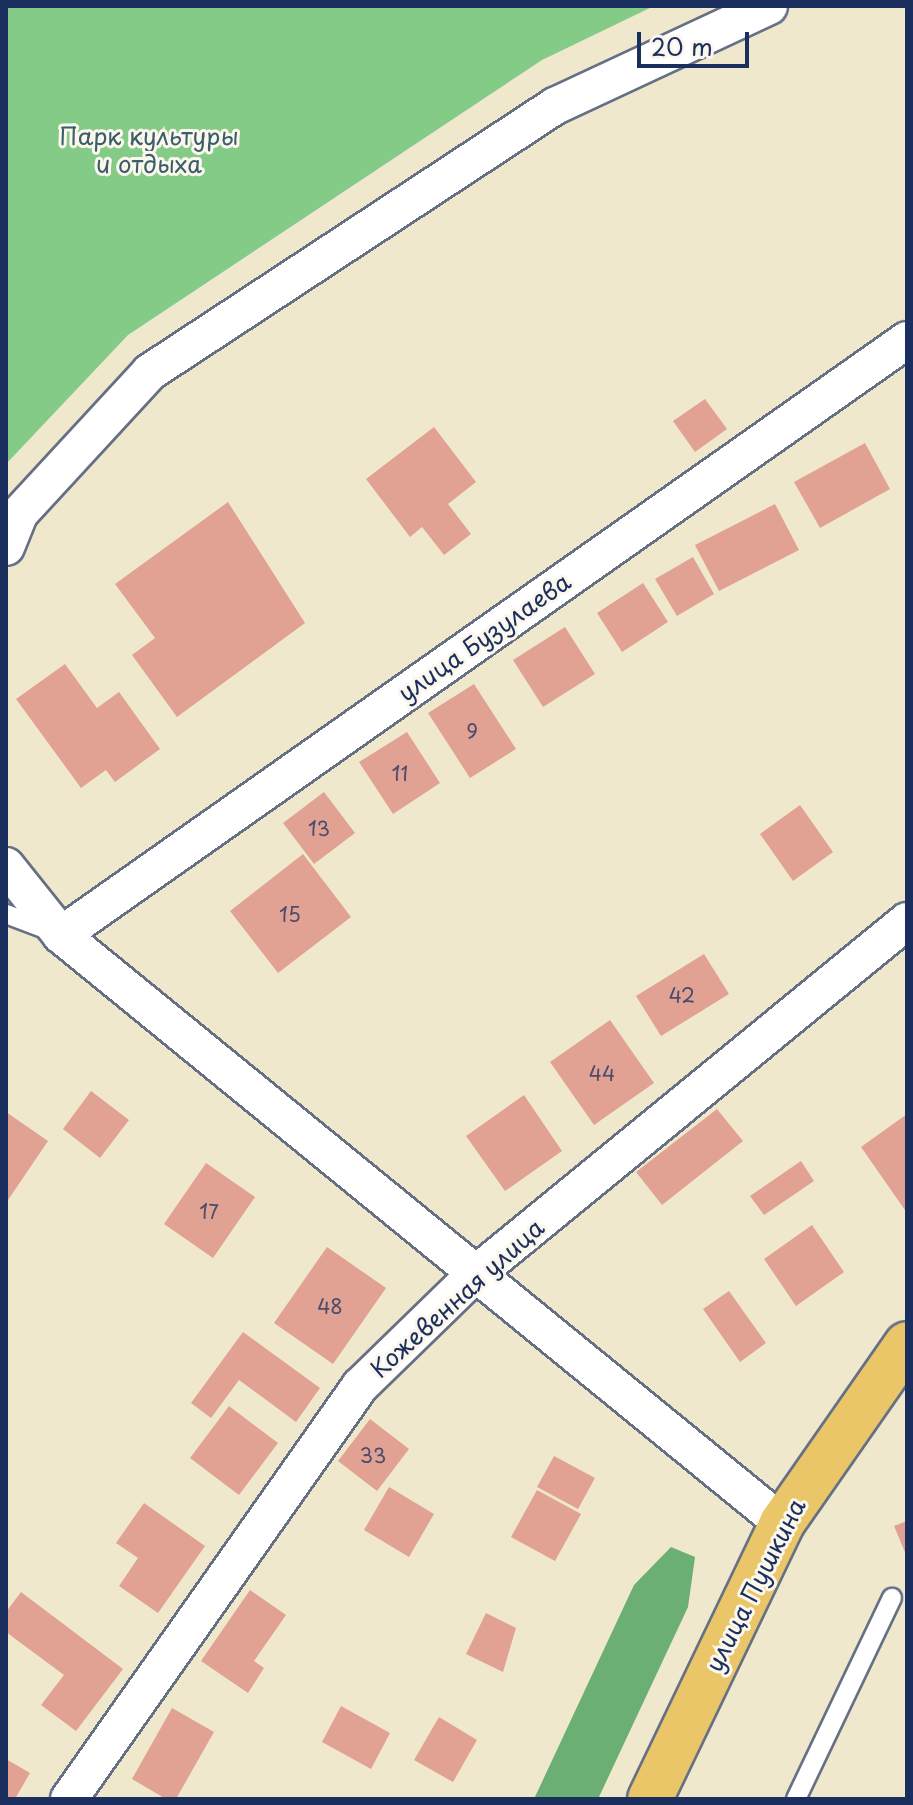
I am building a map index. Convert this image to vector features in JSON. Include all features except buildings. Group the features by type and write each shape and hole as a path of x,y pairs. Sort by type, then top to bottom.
{"main road":[{"name":"улица Пушкина","path":"650,1799 782,1523 907,1344"}],"street":[{"path":"6,547 19,514 150,372 555,106 769,6"},
{"name":"улица Бузулаева","path":"61,935 907,340"},
{"path":"6,866 61,935 472,1277 782,1523"},
{"name":"Кожевенная улица","path":"69,1799 360,1386 472,1277 907,921"}],"lane":[{"path":"6,914 61,935"},
{"path":"796,1799 892,1598"}],"green space":[{"name":"Парк культуры и отдыха","path":"6,6 654,6 542,60 128,335 6,464"},
{"path":"671,1547 695,1557 688,1607 598,1799 534,1799 634,1585"}]}
